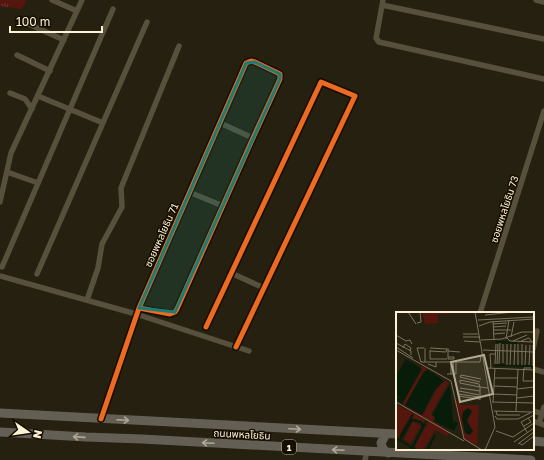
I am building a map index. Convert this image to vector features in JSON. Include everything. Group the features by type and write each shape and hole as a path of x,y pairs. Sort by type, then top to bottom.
{"main road":[{"name":"ถนนพหลโยธิน","path":"0,413 396,434"},
{"name":"ถนนพหลโยธิน","path":"0,432 366,456 388,452 531,460"},
{"path":"386,434 382,439 382,446 383,449 388,452"}],"street":[{"path":"52,0 77,11"},
{"path":"0,202 11,153 82,0"},
{"path":"536,0 544,2"},
{"path":"544,39 382,3 376,38 378,42 544,79"},
{"path":"2,267 113,9"},
{"path":"24,22 64,40"},
{"path":"37,274 147,22"},
{"path":"87,300 98,268 102,244 122,207 121,188 179,46"},
{"path":"17,55 50,71"},
{"name":"ซอยพหลโยธิน 71","path":"101,419 137,311 246,63 251,61 280,75 280,79 253,138"},
{"path":"206,327 321,82 355,96 236,347"},
{"path":"10,93 25,99 32,109"},
{"path":"38,96 103,123"},
{"name":"ซอยพหลโยธิน 73","path":"480,312 544,111"},
{"path":"0,276 87,300 137,311 170,314 175,312 253,138 220,123"},
{"path":"7,172 38,183"},
{"path":"189,192 223,206"},
{"path":"231,273 264,288"},
{"path":"137,311 249,351"},
{"path":"534,345 538,331"},
{"path":"534,369 544,372"},
{"path":"542,424 544,407"}],"highlighted area":[{"path":"255,62 280,74 280,79 175,312 139,308 246,63"}],"green space":[{"path":"0,0 26,0 24,6 20,9 0,6"}],"cycle path":[{"path":"101,419 139,308 246,63 251,61 255,62 280,74 280,79 177,309 175,312 170,314 139,308"},
{"path":"206,327 321,82 355,96 236,347"}]}
